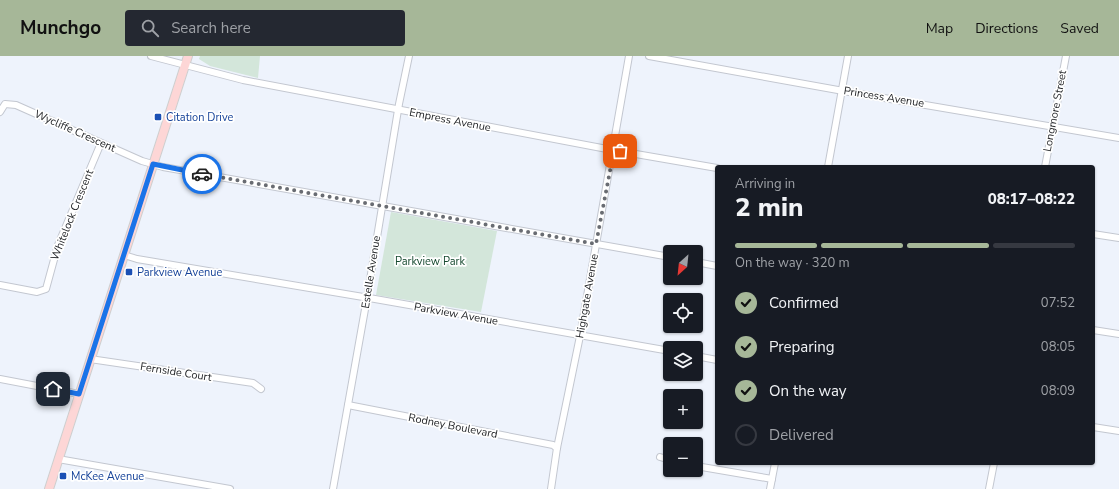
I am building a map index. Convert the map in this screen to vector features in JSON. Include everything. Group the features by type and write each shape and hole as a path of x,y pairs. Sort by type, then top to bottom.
{"main road":[{"path":"48,489 188,56"}],"street":[{"path":"151,56 185,65"},
{"name":"Estelle Avenue","path":"333,489 367,298 398,110 409,56"},
{"name":"Highgate Avenue","path":"551,489 557,448 580,336 614,150 629,56"},
{"name":"Princess Avenue","path":"649,56 1052,125 1119,138"},
{"path":"828,165 848,56"},
{"name":"Longmore Street","path":"1045,165 1066,56"},
{"name":"Empress Avenue","path":"185,65 243,80 715,168"},
{"name":"Wycliffe Crescent","path":"0,112 5,104 16,106 153,164 663,256"},
{"name":"Whitelock Crescent","path":"0,285 37,292 46,288 58,245 102,143"},
{"path":"1095,234 1119,238"},
{"name":"Parkview Avenue","path":"124,255 137,259 663,351"},
{"path":"703,263 715,266"},
{"path":"1095,330 1119,334"},
{"path":"703,357 715,360"},
{"name":"Fernside Court","path":"90,359 253,383 261,389"},
{"path":"0,379 79,394"},
{"name":"Rodney Boulevard","path":"348,405 553,445 557,448"},
{"path":"1095,426 1119,431"},
{"path":"58,459 230,489"},
{"path":"770,489 775,465"},
{"path":"989,489 994,465"},
{"path":"703,467 772,480"}],"green space":[{"path":"200,56 260,56 258,78 210,66 199,59"},
{"name":"Parkview Park","path":"391,212 497,231 481,312 376,295"}],"way so far":[{"path":"202,174 596,244 614,150 620,151"}],"place":[{"name":"Citation Drive","path":"158,117"},
{"name":"Parkview Avenue","path":"129,272"},
{"name":"McKee Avenue","path":"63,476"}],"route":[{"path":"53,389 79,394 153,164 202,174"}]}
